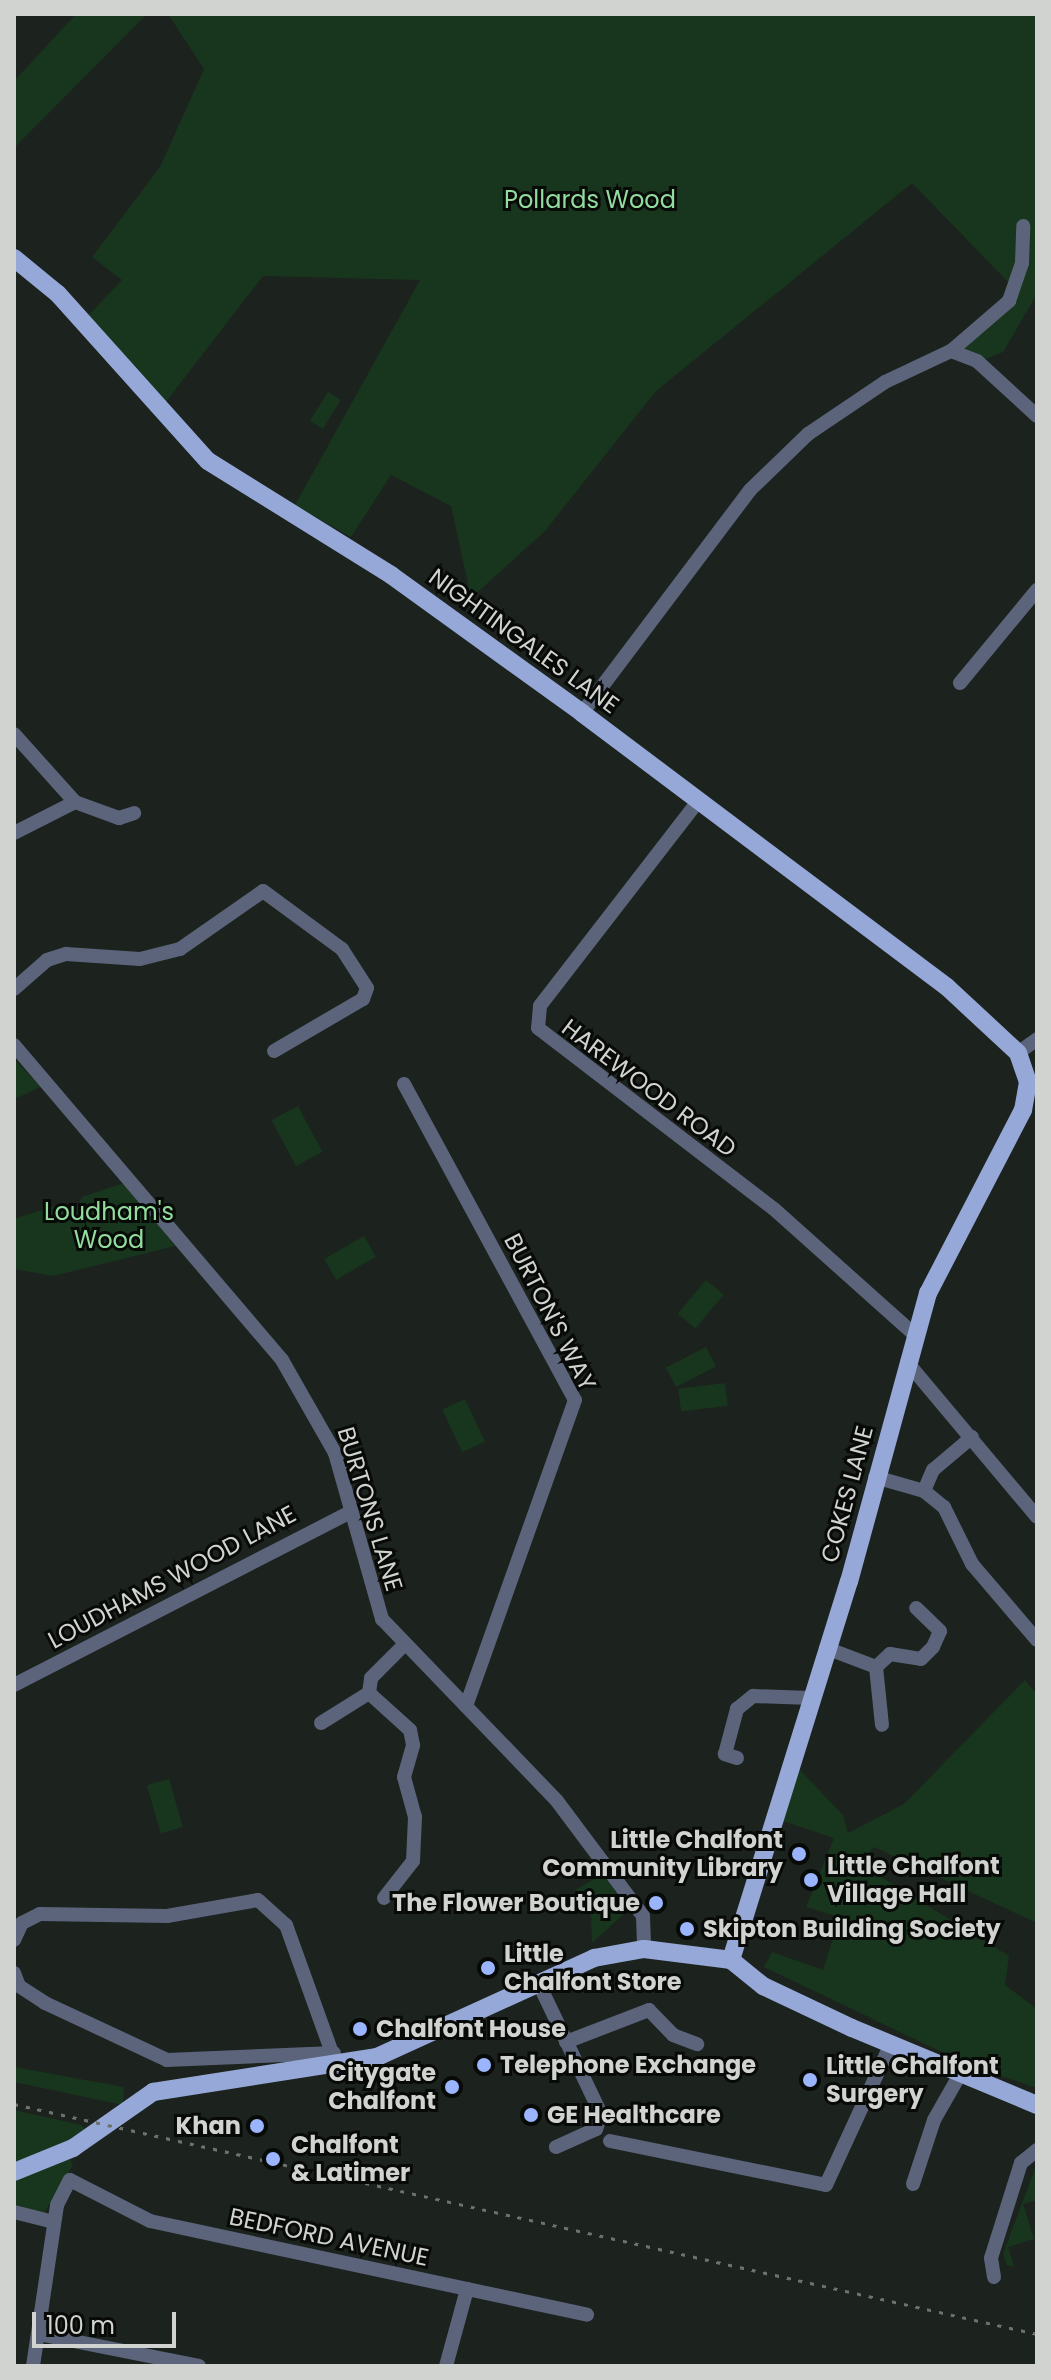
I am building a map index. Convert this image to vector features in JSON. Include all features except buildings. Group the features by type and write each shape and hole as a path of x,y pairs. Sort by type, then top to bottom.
{"main road":[{"name":"NIGHTINGALES LANE","path":"14,258 58,294 208,461 391,575 582,713 947,987 1018,1053"},
{"name":"COKES LANE","path":"731,1960 826,1648 928,1293 1023,1110 1028,1082 1018,1053"},
{"path":"14,2172 46,2162 153,2092 404,2047 594,1958 644,1949 731,1960 763,1986 958,2078 1037,2105"}],"street":[{"path":"582,713 750,490 808,434 885,382 951,351 1009,301 1022,263 1023,226"},
{"path":"951,351 977,361 1037,416"},
{"path":"960,683 1037,590"},
{"path":"14,734 75,802 119,818 134,813"},
{"name":"HAREWOOD ROAD","path":"699,800 540,1006 538,1028 774,1209 914,1334"},
{"path":"14,833 75,802"},
{"path":"14,989 47,960 66,954 140,959 180,949 261,885 342,949 367,988 363,999 274,1051"},
{"path":"1018,1053 1037,1039"},
{"name":"BURTONS LANE","path":"14,1045 282,1360 335,1453 372,1594 402,1647 466,1706 549,1791 641,1914 644,1949"},
{"name":"BURTON'S WAY","path":"404,1084 575,1400 466,1706"},
{"path":"907,1362 1037,1517"},
{"path":"924,1491 933,1470 972,1437"},
{"path":"875,1477 924,1491 944,1507 972,1564 1037,1640"},
{"name":"LOUDHAMS WOOD LANE","path":"14,1685 352,1511"},
{"path":"876,1667 890,1654 921,1659 933,1647 940,1631 916,1608"},
{"path":"369,1693 371,1678 402,1647"},
{"path":"826,1648 876,1667"},
{"path":"876,1667 885,1695 882,1725"},
{"path":"321,1723 369,1693"},
{"path":"369,1693 410,1730 413,1745 404,1777 415,1817 413,1861 384,1898"},
{"path":"725,1755 737,1709 753,1696 811,1698"},
{"path":"14,1940 22,1923 40,1914 167,1916 258,1900 286,1925 335,2060 167,2060 45,2003 19,1986 14,1973"},
{"path":"538,1982 566,2042 595,2093 601,2114 596,2129 556,2147"},
{"path":"566,2042 649,2010 673,2035 697,2044"},
{"path":"610,2141 826,2185 890,2046"},
{"path":"913,2184 934,2120 958,2078"},
{"path":"994,2277 991,2258 1021,2163 1037,2150"},
{"name":"BEDFORD AVENUE","path":"54,2222 70,2180 150,2221 587,2315"},
{"path":"14,2212 54,2222 33,2366"},
{"path":"446,2366 467,2289"},
{"path":"38,2334 199,2366"}],"green space":[{"path":"76,14 147,14 14,148 14,81"},
{"name":"Pollards Wood","path":"168,14 1037,14 1037,294 1003,352 981,361 964,349 1011,285 912,183 656,391 545,531 471,598 451,506 391,475 351,537 295,505 420,280 263,276 165,403 82,322 122,280 92,257 160,167 204,69"},
{"path":"328,392 341,400 323,429 310,421"},
{"path":"14,1059 41,1087 14,1099"},
{"path":"298,1106 322,1152 296,1166 272,1120"},
{"name":"Loudham's Wood","path":"124,1183 175,1246 53,1276 14,1269 14,1219 57,1205 74,1213 82,1197"},
{"path":"364,1236 376,1257 336,1280 324,1259"},
{"path":"706,1280 724,1295 695,1328 678,1314"},
{"path":"706,1347 716,1367 676,1387 666,1367"},
{"path":"725,1383 728,1406 681,1412 678,1389"},
{"path":"465,1399 485,1442 462,1452 442,1410"},
{"path":"1025,1680 1037,1694 1037,1923 874,1847 860,1864 1009,1956 1005,1985 1037,2009 1037,2088 969,2065 764,1967 772,1952 823,1970 840,1917 806,1907 834,1838 783,1821 798,1768 843,1815 848,1833 904,1804"},
{"path":"169,1779 183,1827 161,1833 147,1785"},
{"path":"603,1874 628,1910 592,1943 591,1916 575,1890"},
{"path":"14,2067 124,2087 123,2105 14,2082"},
{"path":"14,2110 81,2125 86,2130 51,2153 14,2164"},
{"path":"69,2158 73,2165 44,2213 14,2206 16,2180"},
{"path":"1037,2163 1037,2200 1023,2204 1034,2239 1008,2247 1014,2267 1007,2265 1003,2254"}],"railway":[{"path":"14,2104 1037,2334"}],"place":[{"name":"Little Chalfont Community Library","path":"799,1854"},
{"name":"Little Chalfont Village Hall","path":"811,1880"},
{"name":"The Flower Boutique","path":"656,1903"},
{"name":"Skipton Building Society","path":"687,1929"},
{"name":"Little Chalfont Store","path":"488,1968"},
{"name":"Chalfont House","path":"360,2029"},
{"name":"Telephone Exchange","path":"484,2065"},
{"name":"Little Chalfont Surgery","path":"810,2080"},
{"name":"Citygate Chalfont","path":"452,2087"},
{"name":"GE Healthcare","path":"531,2115"},
{"name":"Khan","path":"257,2126"},
{"name":"Chalfont & Latimer","path":"273,2159"}]}
